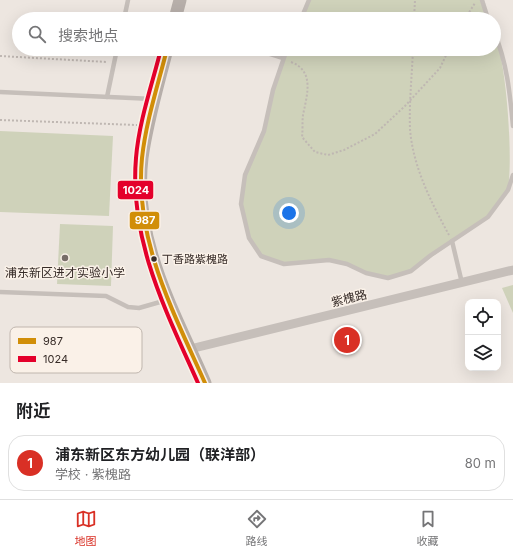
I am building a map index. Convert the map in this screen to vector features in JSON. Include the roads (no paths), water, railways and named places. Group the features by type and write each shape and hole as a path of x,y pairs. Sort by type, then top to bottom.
{"street":[{"path":"177,12 180,0"},
{"path":"165,56 147,126 142,160 141,193 144,226 152,260 167,300 205,383"},
{"name":"紫槐路","path":"190,349 513,270"}],"lane":[{"path":"125,12 128,0"},
{"path":"304,12 309,0"},
{"path":"482,0 486,12"},
{"path":"501,51 508,81 513,126"},
{"path":"107,97 115,56"},
{"path":"277,56 283,58 273,90 264,131 245,175 241,204 248,238 261,256 284,264 329,260 348,264 366,274 388,278 411,271 488,217 508,190 513,175"},
{"path":"0,92 154,99"},
{"path":"452,241 462,283"},
{"path":"0,292 106,296 128,308 139,308 167,300"}],"place":[{"name":"浦东新区进才实验小学","path":"65,258"},
{"name":"丁香路紫槐路","path":"154,259"},
{"name":"浦东新区东方幼儿园（联洋部）","path":"347,340"}]}
